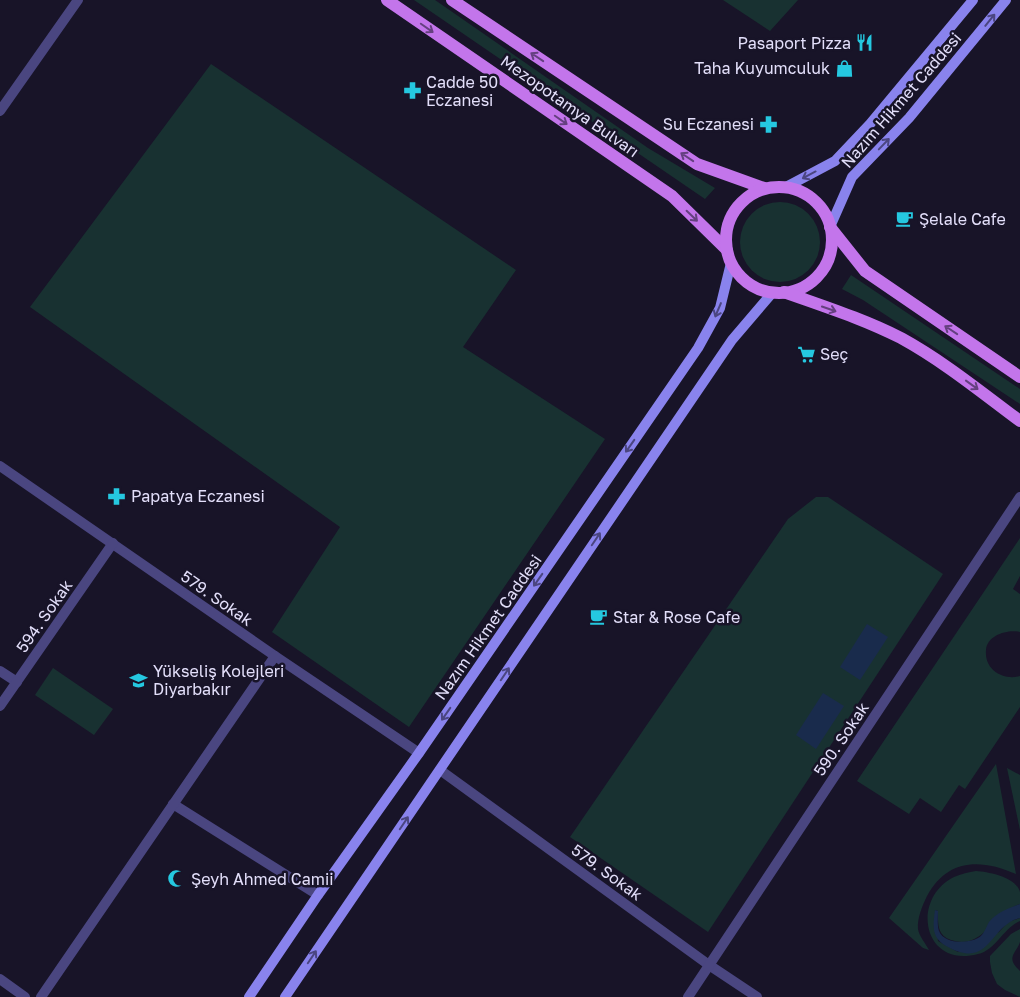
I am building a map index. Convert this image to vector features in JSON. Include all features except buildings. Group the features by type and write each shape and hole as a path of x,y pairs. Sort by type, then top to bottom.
{"main road":[{"name":"Mezopotamya Bulvarı","path":"387,0 672,196 727,250"},
{"name":"Mezopotamya Bulvarı","path":"452,0 697,164 764,188"},
{"name":"Nazım Hikmet Caddesi","path":"786,187 835,161 870,124 972,0"},
{"name":"Nazım Hikmet Caddesi","path":"830,227 852,177 909,118 1006,0"},
{"path":"1020,377 865,271 830,227 824,213 814,200 797,189 786,187 764,188 747,197 734,212 727,230 727,250 731,263 744,280 763,290 778,292 851,316 900,338 947,367 1020,421"},
{"path":"284,997 732,340 778,292 803,287 822,271 828,260 831,248 830,227"},
{"name":"Nazım Hikmet Caddesi","path":"249,997 318,895 419,754 698,348 720,308 731,263"}],"street":[{"path":"0,111 78,0"},
{"name":"579. Sokak","path":"0,466 419,754"},
{"name":"590. Sokak","path":"688,997 1020,496"},
{"name":"594. Sokak","path":"0,706 113,544"},
{"path":"41,997 275,656"},
{"path":"0,671 17,682"},
{"name":"579. Sokak","path":"440,770 757,997"},
{"path":"173,804 318,895"},
{"path":"0,979 25,997"}],"green space":[{"path":"414,0 435,0 648,148 715,188 705,199"},
{"path":"723,0 798,0 770,31"},
{"path":"211,64 516,270 463,347 605,439 409,727 272,632 340,527 30,307"},
{"path":"772,202 788,202 809,213 820,234 820,250 809,271 788,282 772,282 758,276 746,264 740,250 740,234 746,220 758,208"},
{"path":"851,275 1020,389 1020,404 863,300 842,289"},
{"path":"816,497 828,497 943,574 708,932 570,837 788,519"},
{"path":"1020,538 1020,576 1013,589 1020,594 1020,632 1004,632 994,637 987,645 986,657 988,663 996,672 1008,677 1020,676 1020,707 965,789 959,785 941,812 920,798 909,814 857,781"},
{"path":"53,668 113,709 94,735 35,695"},
{"path":"996,764 1016,874 990,865 977,864 954,869 944,875 927,896 920,912 918,929 929,950 923,948 889,918"},
{"path":"1007,768 1020,775 1020,830"},
{"path":"976,871 995,874 1008,879 1020,892 1020,904 1011,908 980,936 962,942 951,940 943,935 938,925 938,911 935,910 938,941 958,952 999,932 1008,922 1020,918 1020,921 1014,924 995,944 984,952 959,956 945,951 935,942 929,929 928,915 931,900 940,887 954,877"},
{"path":"1020,929 1020,942 1012,959 1020,971 1020,997 997,984 992,973 990,956 1011,934"}],"water":[{"path":"867,624 888,637 860,680 840,667"},
{"path":"823,693 844,706 816,749 796,735"},
{"path":"1020,904 1020,918 1001,929 981,950 972,953 961,952 941,943 935,935 935,910 938,911 938,926 942,935 951,941 962,942 980,937 989,922 996,916"}],"place":[{"name":"Pasaport Pizza","path":"865,43"},
{"name":"Taha Kuyumculuk","path":"844,68"},
{"name":"Cadde 50 Eczanesi","path":"412,91"},
{"name":"Su Eczanesi","path":"768,124"},
{"name":"Şelale Cafe","path":"905,219"},
{"name":"Seç","path":"806,354"},
{"name":"Papatya Eczanesi","path":"117,496"},
{"name":"Star & Rose Cafe","path":"599,617"},
{"name":"Yükseliş Kolejleri Diyarbakır","path":"139,680"},
{"name":"Şeyh Ahmed Camii","path":"177,879"}]}
